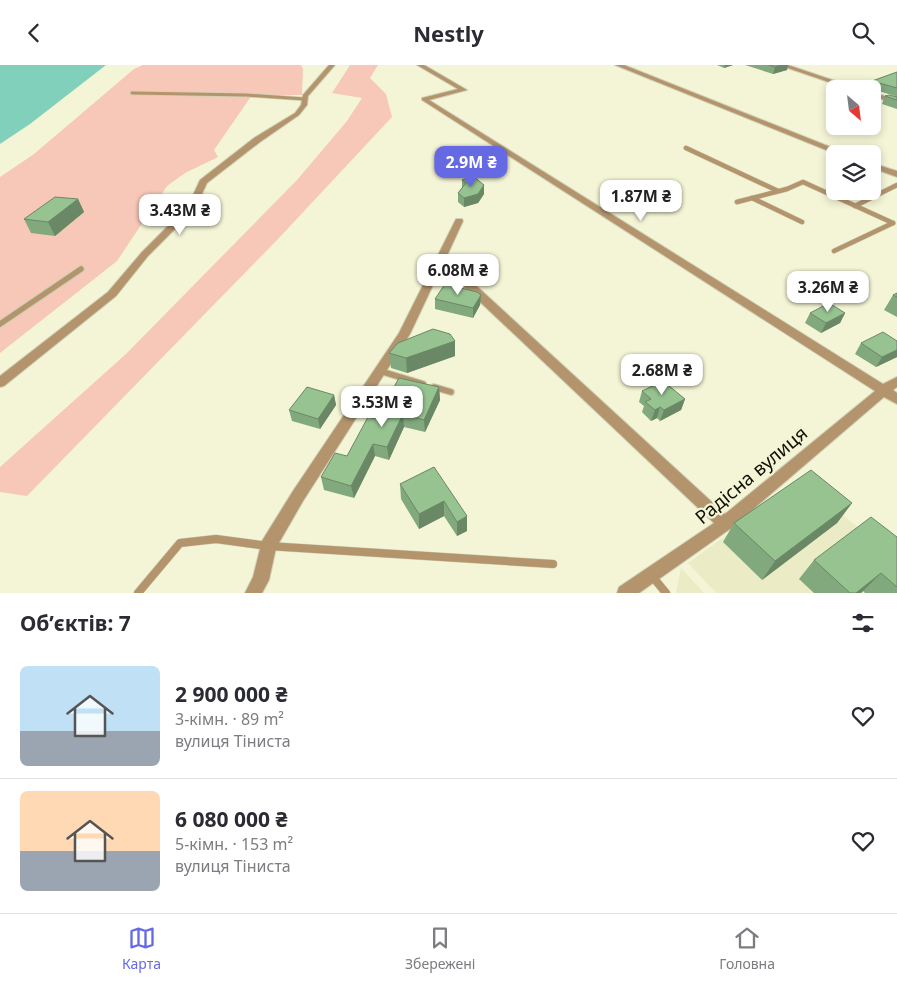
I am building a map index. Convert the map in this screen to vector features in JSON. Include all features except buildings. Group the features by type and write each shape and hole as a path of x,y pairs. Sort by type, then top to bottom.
{"street":[{"path":"0,383 112,294 145,254 192,207 203,182 256,140 297,114 304,105 304,99 332,65"},
{"path":"420,65 464,90 424,99 897,399"},
{"path":"618,65 826,147"},
{"path":"782,65 828,80"},
{"path":"881,97 897,102"},
{"path":"881,168 897,174"},
{"path":"253,593 261,580 268,547 298,496 404,334 460,221"},
{"path":"441,259 725,524"},
{"name":"Радісна вулиця","path":"625,593 725,524 897,381"}],"lane":[{"path":"132,93 246,95 304,99"},
{"path":"686,148 778,191"},
{"path":"737,202 803,182 893,223 834,251"},
{"path":"855,206 897,185"},
{"path":"752,198 802,222"},
{"path":"0,324 81,269"},
{"path":"380,371 451,392"},
{"path":"138,593 180,543 216,539 268,547 553,564"},
{"path":"652,576 666,593"}],"shaded area":[{"path":"143,65 301,65 303,69 302,95 252,95 214,150 218,157 185,173 167,186 117,261 0,353 0,177 34,154 134,69"},
{"path":"350,65 378,65 370,78 386,94 392,117 278,239 27,496 0,492 0,467 126,354 297,180 347,121 362,98 332,93"},
{"path":"801,481 897,559 897,593 716,593 688,563"},
{"path":"681,568 704,593 676,593"}],"water":[{"path":"0,65 106,65 30,124 0,144"}]}
